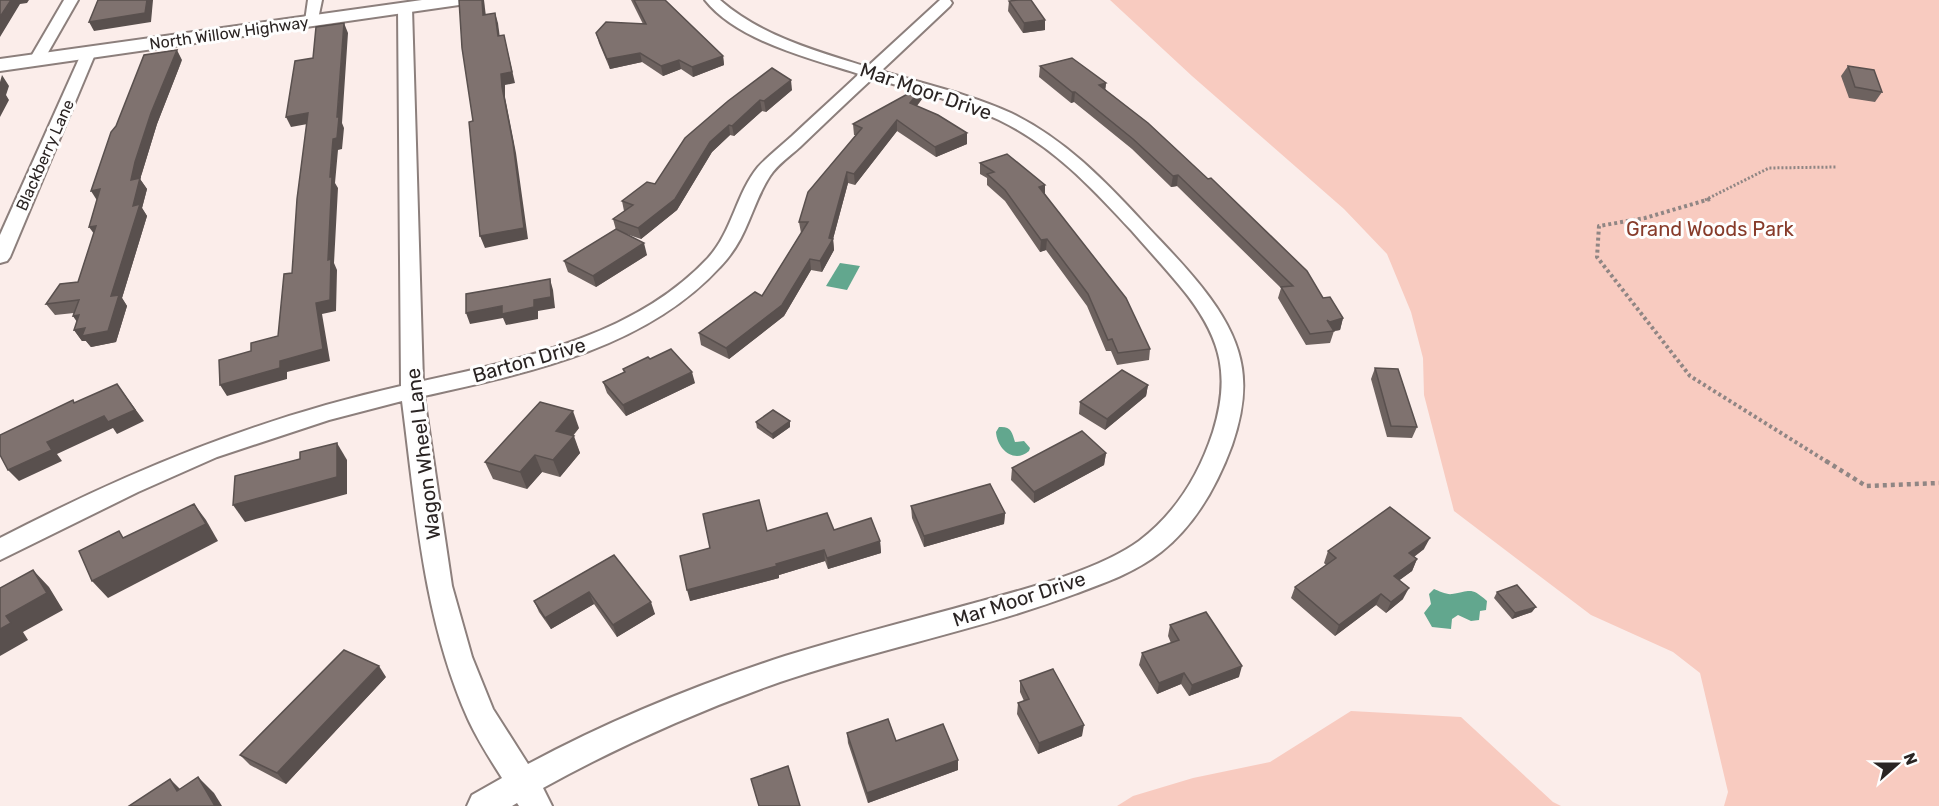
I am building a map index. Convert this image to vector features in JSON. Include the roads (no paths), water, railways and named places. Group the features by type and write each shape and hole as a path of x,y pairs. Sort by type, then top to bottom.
{"street":[{"path":"37,60 71,0"},
{"path":"312,21 315,0"},
{"name":"North Willow Highway","path":"0,65 459,0"},
{"name":"Mar Moor Drive","path":"483,806 520,784 619,735 726,689 845,650 1056,591 1135,556 1162,535 1186,510 1204,482 1223,436 1234,377 1225,340 1197,296 1101,186 1054,145 1019,125 974,104 871,72 760,33 725,14 712,0"},
{"name":"Barton Drive","path":"0,550 88,504 209,451 329,412 570,352 658,308 691,284 722,253 741,221 754,186 765,170 945,3"},
{"name":"Wagon Wheel Lane","path":"405,8 412,392 440,585 458,657 481,716 520,784 536,806"},
{"name":"Blackberry Lane","path":"0,257 89,52"}],"park label":[{"name":"Grand Woods Park","path":"1710,229"}]}
